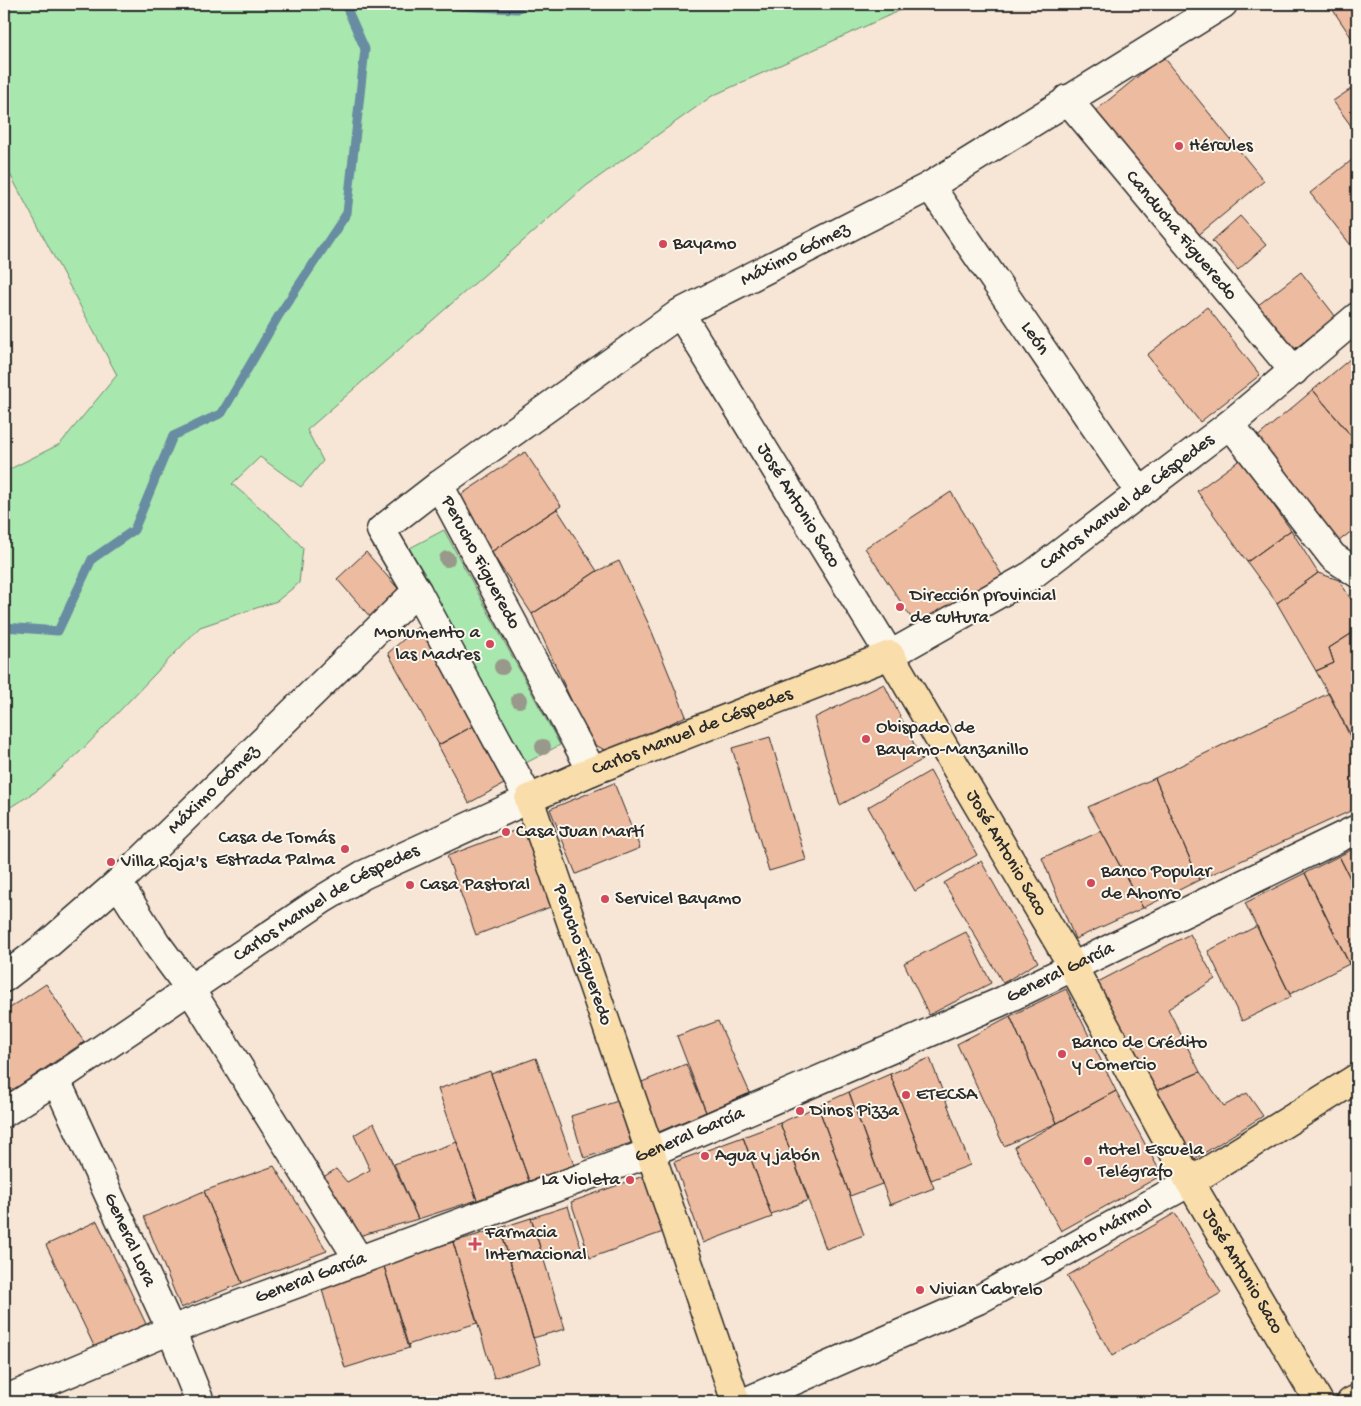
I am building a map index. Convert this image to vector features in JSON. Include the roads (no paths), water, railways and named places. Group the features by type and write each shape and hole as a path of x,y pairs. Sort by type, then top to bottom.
{"main road":[{"name":"Carlos Manuel de Céspedes","path":"529,799 592,771 890,655"},
{"name":"José Antonio Saco","path":"890,655 1074,967 1190,1182 1319,1402"},
{"name":"Perucho Figueredo","path":"529,799 736,1402"},
{"name":"Donato Mármol","path":"1190,1182 1357,1078"},
{"path":"1352,1402 1357,1399"}],"street":[{"name":"Máximo Gómez","path":"381,530 438,485 680,313 930,186 1067,99 1223,4"},
{"name":"Canducha Figueredo","path":"1067,99 1294,371"},
{"name":"León","path":"930,186 1140,492"},
{"name":"José Antonio Saco","path":"680,313 890,655"},
{"name":"Carlos Manuel de Céspedes","path":"890,655 1032,574 1230,424 1357,318"},
{"path":"1230,424 1333,557 1357,573"},
{"name":"Perucho Figueredo","path":"438,485 592,771"},
{"name":"Perucho Figueredo","path":"381,530 417,591 529,799"},
{"name":"Máximo Gómez","path":"4,978 48,944 118,883 417,591"},
{"name":"Carlos Manuel de Céspedes","path":"4,1113 56,1080 323,899 363,875 529,799"},
{"name":"General García","path":"4,1400 172,1330 650,1153 998,1004 1357,829"},
{"path":"118,883 156,943 190,989 359,1260"},
{"name":"General Lora","path":"56,1080 172,1330 200,1402"},
{"name":"Donato Mármol","path":"745,1402 978,1300 1190,1182"}],"waterway":[{"path":"4,627 58,631 92,559 134,530 173,436 222,413 279,315 347,213 365,49 345,4"},
{"path":"456,4 457,6 517,9 524,4"}],"place":[{"name":"Hércules","path":"1179,146"},
{"name":"Bayamo","path":"663,244"},
{"name":"Dirección provincial de cultura","path":"900,607"},
{"name":"Monumento a las Madres","path":"490,644"},
{"name":"Obispado de Bayamo-Manzanillo","path":"866,739"},
{"name":"Casa Juan Martí","path":"506,832"},
{"name":"Casa de Tomás Estrada Palma","path":"345,849"},
{"name":"Villa Roja's","path":"111,862"},
{"name":"Banco Popular de Ahorro","path":"1091,883"},
{"name":"Casa Pastoral","path":"410,885"},
{"name":"Servicel Bayamo","path":"605,899"},
{"name":"Banco de Crédito y Comercio","path":"1062,1054"},
{"name":"ETECSA","path":"906,1095"},
{"name":"Dinos Pizza","path":"800,1111"},
{"name":"Agua y jabón","path":"705,1156"},
{"name":"Hotel Escuela Telégrafo","path":"1088,1161"},
{"name":"La Violeta","path":"630,1180"},
{"name":"Farmacia Internacional","path":"475,1244"},
{"name":"Vivian Cabrelo","path":"920,1290"}]}
